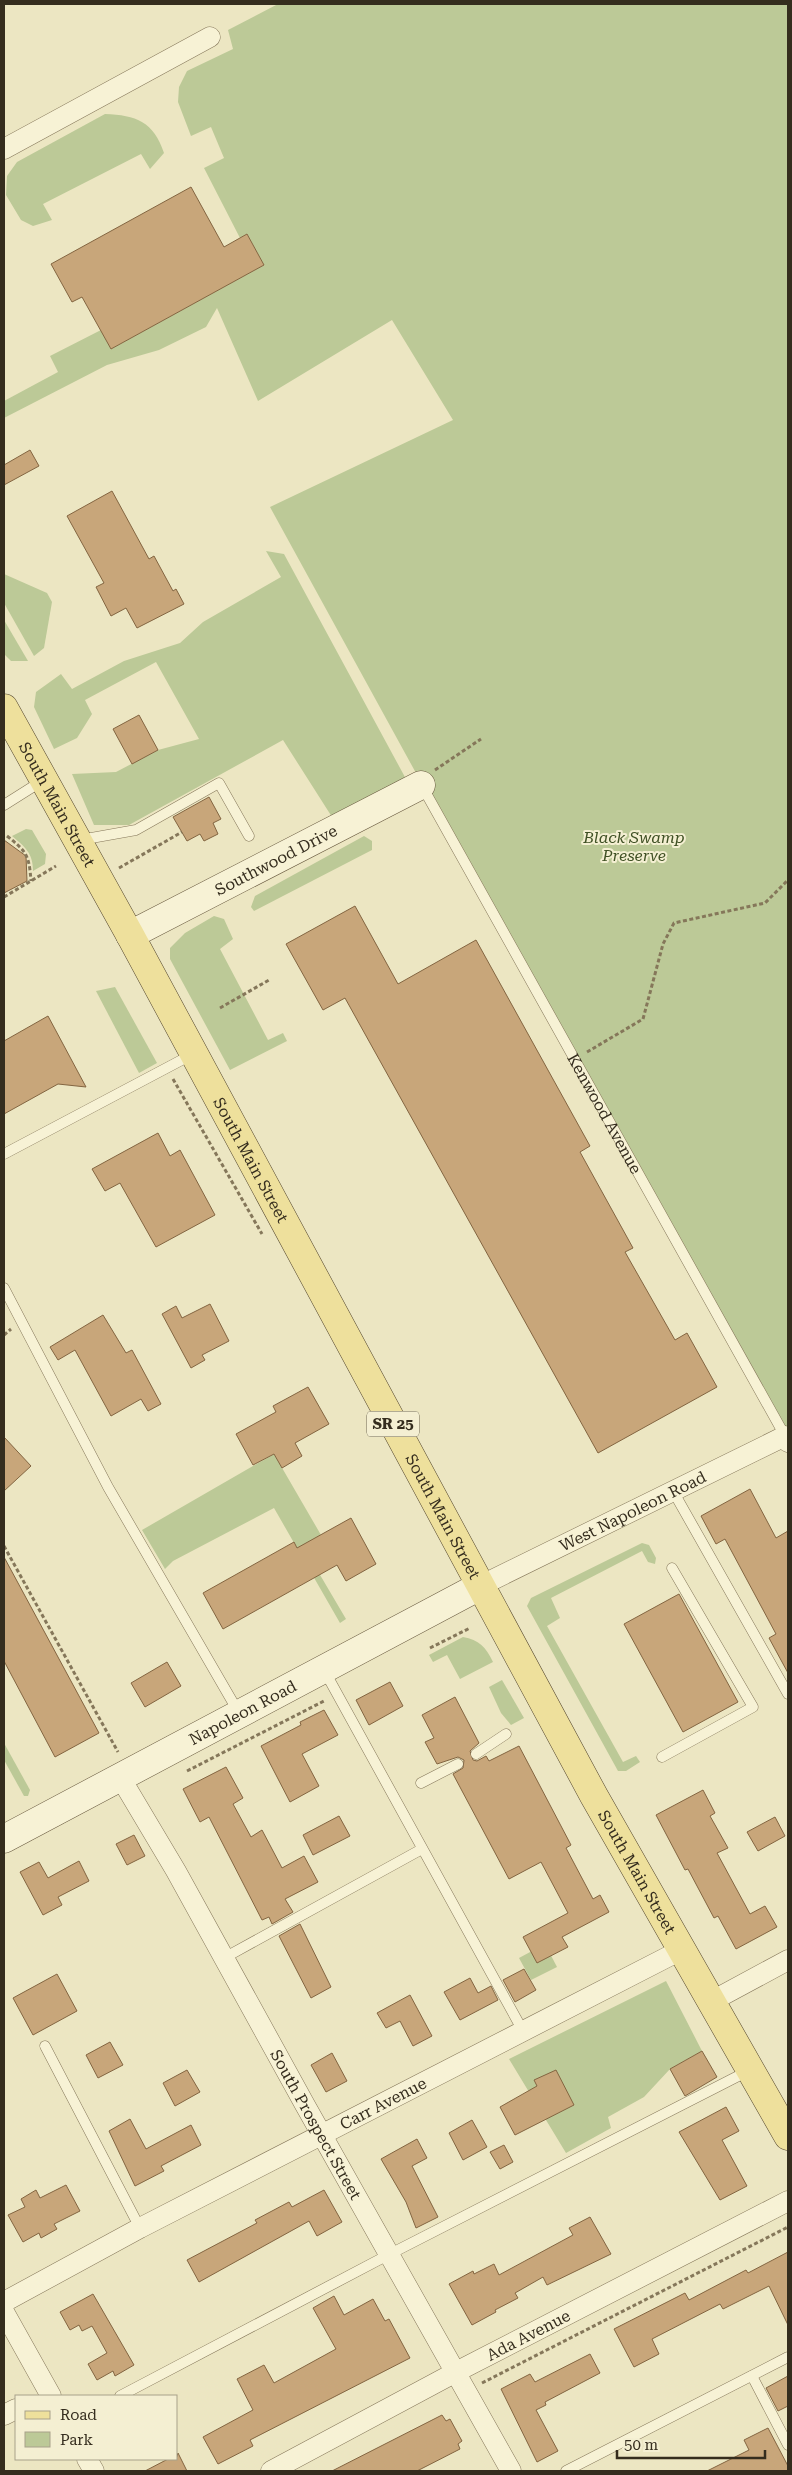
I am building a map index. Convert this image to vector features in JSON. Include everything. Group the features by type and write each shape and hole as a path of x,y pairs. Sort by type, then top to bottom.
{"main road":[{"name":"South Main Street","path":"4,708 130,935 599,1804 788,2136"},
{"name":"Southwood Drive","path":"130,935 421,785"},
{"name":"Napoleon Road","path":"4,1839 119,1764 240,1714 480,1586"}],"street":[{"path":"4,150 210,37"},
{"name":"West Napoleon Road","path":"480,1586 673,1491 786,1439"},
{"name":"South Prospect Street","path":"119,1764 322,2135 511,2471"},
{"name":"Carr Avenue","path":"4,2302 140,2228 683,1949"},
{"path":"712,2001 788,1960"},
{"name":"Ada Avenue","path":"271,2471 456,2372 788,2201"},
{"path":"4,2312 47,2395"},
{"path":"87,2460 94,2471"}],"lane":[{"path":"4,805 43,781"},
{"path":"77,840 136,830 219,783 249,836"},
{"name":"Kenwood Avenue","path":"421,785 576,1059 786,1439"},
{"path":"4,1154 193,1054"},
{"path":"4,1288 108,1487 240,1714"},
{"path":"673,1491 788,1694"},
{"path":"662,1757 753,1707 672,1568"},
{"path":"324,1669 523,2031"},
{"path":"476,1754 506,1734"},
{"path":"421,1783 458,1764"},
{"path":"224,1958 422,1849"},
{"path":"45,2046 140,2228"},
{"path":"122,2395 390,2254 751,2070"},
{"path":"566,2471 788,2357"},
{"path":"752,2376 788,2445"}],"path":[{"path":"421,785 438,767 481,739"},
{"path":"118,868 182,832"},
{"path":"7,836 24,849 30,859 32,881"},
{"path":"4,897 56,866"},
{"path":"576,1059 643,1019 663,944 674,923 765,903 788,880"},
{"path":"220,1008 269,980"},
{"path":"167,1068 264,1238"},
{"path":"4,1546 119,1764"},
{"path":"430,1648 470,1628"},
{"path":"180,1774 325,1701"},
{"path":"477,2386 788,2227"}],"green space":[{"name":"Black Swamp Preserve","path":"278,4 788,4 788,1434 422,784 270,507 453,420 392,320 258,401 217,308 206,327 159,350 107,365 4,418 4,401 58,372 50,356 101,330 111,349 264,265 247,234 240,238 204,168 224,158 211,127 191,136 178,102 179,87 187,71 233,49 228,30"},
{"path":"105,114 126,116 142,122 155,134 164,153 150,169 141,154 43,204 52,220 33,226 21,220 6,195 7,176 17,162"},
{"path":"266,551 284,554 406,779 332,817 283,740 129,825 94,825 72,774 116,772 158,750 199,739 156,662 85,700 92,714 77,738 54,749 34,707 36,692 61,674 72,689 124,661 180,643 203,622 281,577"},
{"path":"4,574 47,593 52,602 44,648 34,656 4,603"},
{"path":"4,620 28,661 11,661 4,654"},
{"path":"26,829 32,830 46,854 45,864 33,871 30,855 12,836"},
{"path":"364,836 372,841 372,850 254,911 251,907 255,896"},
{"path":"214,916 224,919 233,939 220,949 268,1040 283,1033 287,1041 230,1070 170,959 170,948 185,933"},
{"path":"115,987 157,1063 139,1073 96,991"},
{"path":"274,1454 321,1535 303,1546 346,1619 340,1623 274,1508 173,1561 165,1569 142,1530"},
{"path":"642,1543 649,1545 656,1558 655,1564 648,1562 642,1551 551,1598 560,1618 547,1626 623,1762 636,1756 640,1762 626,1771 618,1771 527,1606 531,1598"},
{"path":"463,1637 481,1645 488,1652 493,1662 460,1679 447,1655 433,1662 429,1655"},
{"path":"502,1680 524,1718 511,1725 501,1713 489,1687"},
{"path":"4,1743 30,1790 28,1796 24,1796 4,1760"},
{"path":"545,1944 557,1967 531,1980 519,1958"},
{"path":"666,1981 702,2051 670,2069 644,2097 608,2117 611,2128 566,2153 509,2059"}],"building":[{"path":"191,187 224,247 247,234 264,265 111,349 82,297 72,302 51,264"},
{"path":"30,450 39,466 4,485 4,465"},
{"path":"112,491 149,559 154,556 173,591 176,589 184,604 137,628 126,608 111,616 96,587 104,583 67,516"},
{"path":"139,715 158,750 132,764 113,729"},
{"path":"209,797 221,819 213,823 218,834 204,841 200,834 187,841 173,817"},
{"path":"4,840 26,856 27,881 4,893"},
{"path":"355,906 398,984 476,940 590,1146 580,1152 633,1248 625,1252 675,1340 687,1333 717,1387 598,1453 345,998 323,1010 286,944"},
{"path":"48,1016 86,1087 58,1084 4,1114 4,1041"},
{"path":"158,1133 170,1156 180,1150 215,1215 156,1247 120,1183 105,1191 92,1169"},
{"path":"210,1304 229,1341 202,1355 205,1360 191,1368 162,1314 176,1306 182,1318"},
{"path":"103,1315 126,1353 132,1350 161,1404 148,1411 141,1399 111,1416 75,1350 58,1360 50,1347"},
{"path":"308,1387 329,1424 295,1443 302,1456 282,1468 274,1454 253,1465 236,1434 276,1412 273,1406"},
{"path":"4,1437 31,1466 4,1491"},
{"path":"750,1489 776,1538 788,1531 788,1673 769,1638 776,1634 725,1539 716,1544 701,1516"},
{"path":"351,1518 376,1564 346,1581 337,1565 223,1629 203,1593 294,1542 297,1548"},
{"path":"4,1557 99,1733 55,1757 4,1661"},
{"path":"679,1594 738,1702 683,1732 624,1624"},
{"path":"167,1662 181,1686 145,1707 131,1683"},
{"path":"390,1682 403,1706 369,1725 356,1700"},
{"path":"455,1697 479,1743 470,1751 473,1760 477,1761 486,1756 489,1761 519,1746 571,1845 566,1848 593,1899 600,1895 609,1912 562,1937 568,1947 537,1963 523,1937 568,1913 541,1862 509,1879 453,1774 463,1768 464,1760 458,1757 437,1764 425,1742 434,1738 422,1715"},
{"path":"324,1710 338,1735 302,1754 319,1786 290,1802 261,1746 301,1725 300,1722"},
{"path":"226,1767 243,1798 233,1804 251,1837 262,1830 282,1868 304,1856 318,1882 285,1899 293,1912 272,1924 269,1917 262,1920 209,1817 200,1822 183,1789"},
{"path":"703,1790 715,1813 710,1816 728,1848 717,1853 750,1914 765,1906 777,1927 736,1949 718,1916 714,1918 688,1869 685,1870 656,1815"},
{"path":"339,1816 350,1836 313,1855 303,1835"},
{"path":"775,1817 785,1836 758,1851 747,1832"},
{"path":"134,1835 145,1856 127,1865 116,1844"},
{"path":"79,1861 89,1881 58,1897 62,1905 43,1915 20,1872 39,1862 48,1878"},
{"path":"300,1924 331,1987 311,1998 279,1936"},
{"path":"524,1969 536,1990 515,2002 503,1980"},
{"path":"57,1974 77,2011 33,2035 13,1998"},
{"path":"470,1978 478,1993 491,1986 498,2000 460,2020 444,1992"},
{"path":"410,1995 432,2036 413,2046 400,2021 386,2028 377,2013"},
{"path":"110,2042 123,2065 98,2078 86,2055"},
{"path":"702,2051 717,2077 685,2096 670,2069"},
{"path":"332,2053 347,2081 326,2092 311,2065"},
{"path":"187,2070 200,2092 175,2106 163,2083"},
{"path":"556,2070 574,2105 515,2135 500,2107 537,2086 534,2080"},
{"path":"726,2107 739,2131 722,2140 747,2186 720,2200 679,2132"},
{"path":"130,2119 146,2149 191,2125 201,2145 161,2166 164,2171 135,2186 109,2131"},
{"path":"472,2120 487,2147 463,2160 449,2133"},
{"path":"417,2139 427,2158 412,2166 438,2217 416,2228 406,2202 381,2159"},
{"path":"504,2145 513,2162 500,2169 490,2152"},
{"path":"66,2185 80,2211 54,2224 57,2229 41,2238 39,2233 23,2242 8,2215 25,2207 21,2199 36,2190 40,2198"},
{"path":"324,2190 342,2222 317,2236 309,2221 199,2282 187,2260 257,2223 255,2220 289,2202 292,2207"},
{"path":"590,2217 611,2254 547,2285 543,2277 515,2293 518,2298 472,2325 449,2284 473,2271 474,2274 494,2264 499,2275 573,2235 569,2228"},
{"path":"788,2252 788,2325 769,2286 723,2309 720,2304 652,2339 659,2354 634,2367 614,2329 685,2293 689,2300 746,2270 748,2273"},
{"path":"93,2294 134,2365 115,2376 113,2371 97,2380 88,2364 107,2353 92,2326 82,2331 79,2325 70,2330 60,2312"},
{"path":"334,2296 344,2315 373,2299 385,2321 389,2319 410,2358 250,2440 253,2446 218,2464 203,2437 253,2410 237,2379 264,2365 274,2383 336,2349 313,2308"},
{"path":"590,2354 600,2373 545,2402 546,2405 536,2410 558,2451 537,2462 501,2389 530,2374 535,2382"},
{"path":"788,2376 788,2406 778,2411 766,2388"},
{"path":"442,2415 446,2421 450,2419 462,2441 458,2444 460,2449 417,2471 332,2471"},
{"path":"768,2428 788,2466 788,2471 707,2471 749,2450 744,2440"},
{"path":"178,2453 187,2471 145,2471 166,2460 178,2460"}]}
